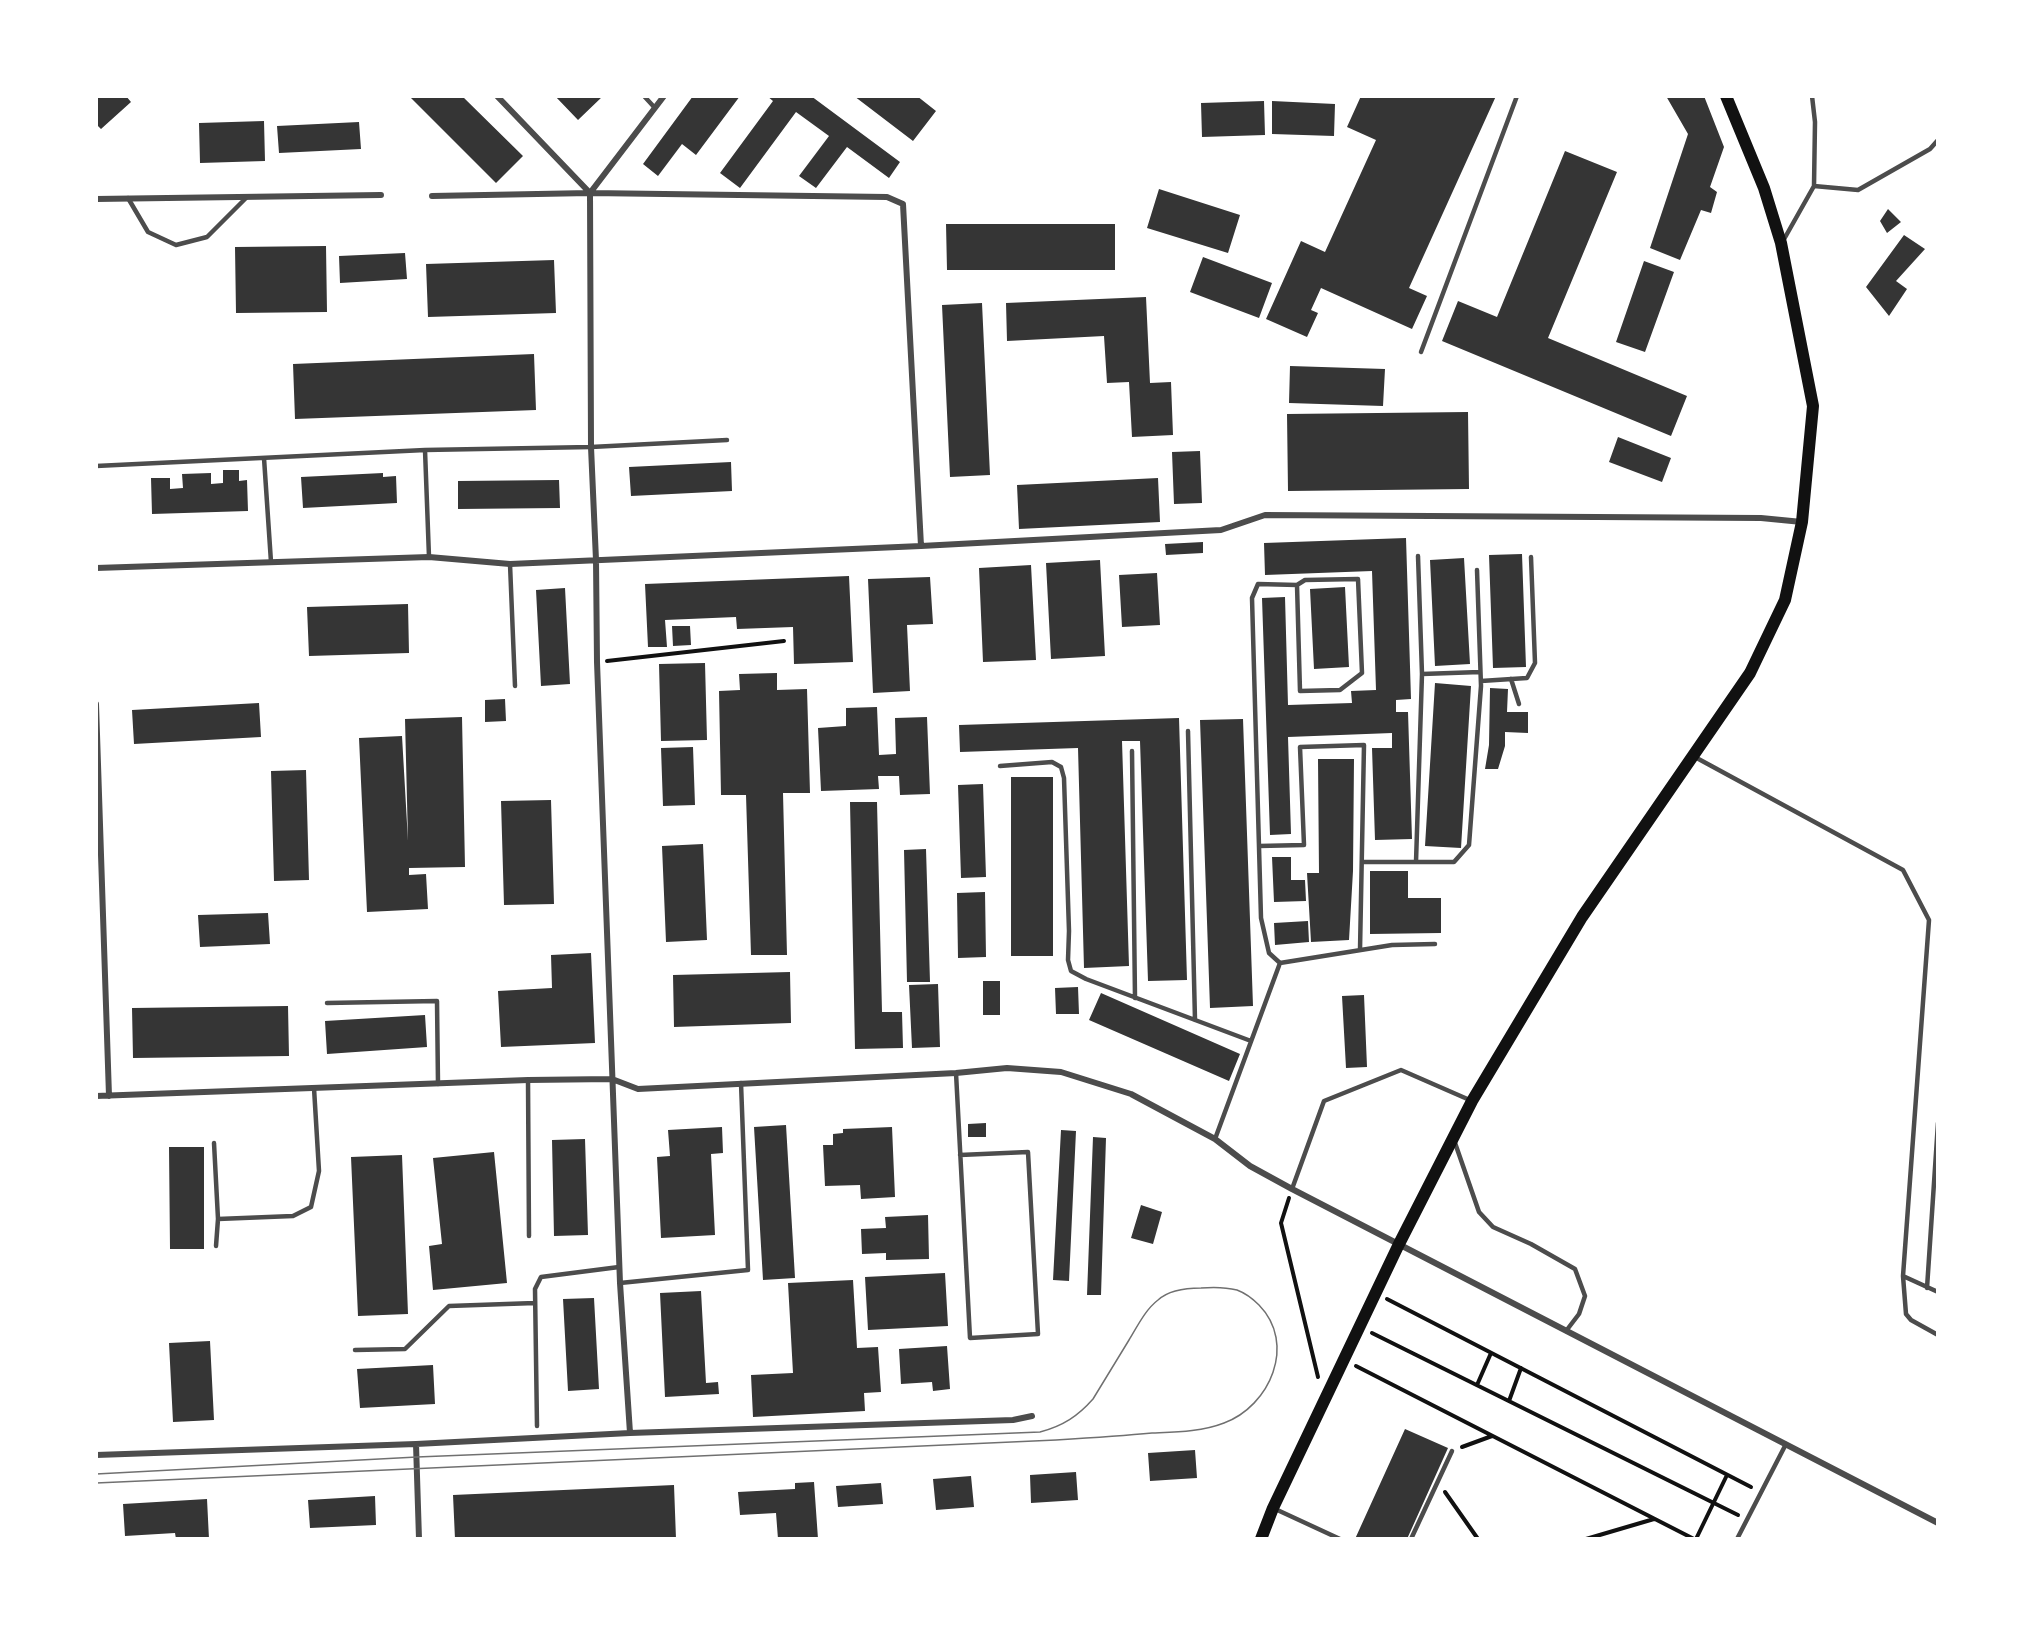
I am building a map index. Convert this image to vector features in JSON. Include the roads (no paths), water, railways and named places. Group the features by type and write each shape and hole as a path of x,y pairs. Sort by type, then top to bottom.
{"main road":[{"path":"1261,1539 1273,1508 1399,1244 1472,1101 1582,917 1750,673 1785,600 1802,522 1813,406 1781,243 1764,188 1726,96"}],"street":[{"path":"497,96 590,193"},
{"path":"630,1433 619,1267 597,662 596,560 591,447 590,193 664,96"},
{"path":"432,196 590,193 887,197 903,204 921,546"},
{"path":"96,199 381,195"},
{"path":"96,568 429,557 510,564 921,546 1221,530 1265,516 1761,518 1802,522"},
{"path":"96,704 109,1096"},
{"path":"96,1096 528,1080 612,1079 638,1089 956,1073 1007,1068 1061,1072 1131,1094 1215,1139 1250,1166 1292,1189 1938,1523"},
{"path":"96,1455 1013,1420 1032,1416"},
{"path":"416,1444 419,1539"}],"lane":[{"path":"644,96 655,108"},
{"path":"1421,352 1517,96"},
{"path":"1781,243 1814,186 1815,122 1812,96"},
{"path":"1814,186 1858,190 1930,149 1938,140"},
{"path":"128,198 148,232 176,245 207,237 247,197"},
{"path":"96,466 425,450 591,447 727,440"},
{"path":"425,450 429,557"},
{"path":"264,458 271,562"},
{"path":"1416,862 1422,674 1418,556"},
{"path":"1480,681 1527,678 1535,663 1531,557"},
{"path":"510,564 515,686"},
{"path":"1362,862 1454,862 1469,845 1480,681 1477,570"},
{"path":"1280,963 1269,953 1261,918 1252,598 1258,584 1298,585 1305,580 1358,579 1362,673 1340,690 1300,691 1298,585"},
{"path":"1422,674 1480,672"},
{"path":"1511,679 1519,704"},
{"path":"1188,731 1195,1020"},
{"path":"1259,846 1304,845 1300,747 1364,745 1360,950"},
{"path":"1132,751 1135,998"},
{"path":"1693,756 1903,870 1929,920 1903,1276 1906,1314 1911,1320 1938,1335"},
{"path":"1000,766 1052,762 1061,767 1064,778 1068,960 1071,971 1086,980 1251,1041"},
{"path":"1280,963 1392,945 1435,944"},
{"path":"1215,1139 1280,963"},
{"path":"327,1003 437,1001 438,1084"},
{"path":"1292,1189 1324,1101 1401,1070 1472,1101"},
{"path":"956,1073 960,1155 970,1338 1038,1334 1028,1152 960,1155"},
{"path":"528,1080 529,1236"},
{"path":"620,1283 748,1270 741,1083"},
{"path":"218,1219 293,1216 311,1206 319,1171 314,1089"},
{"path":"1927,1288 1938,1123"},
{"path":"1454,1137 1479,1212 1493,1227 1531,1244 1575,1269 1585,1296 1579,1314 1566,1331"},
{"path":"214,1143 218,1219 216,1246"},
{"path":"537,1426 535,1289 541,1277 619,1267"},
{"path":"1903,1276 1938,1292"},
{"path":"355,1350 405,1349 449,1306 535,1303"},
{"path":"1737,1539 1786,1444"},
{"path":"1411,1539 1452,1451"},
{"path":"1273,1508 1340,1539"}],"tram line":[{"path":"96,1474 417,1457 1040,1432 1070,1420 1093,1399 1145,1314 1153,1304 1167,1294 1196,1288 1237,1290 1259,1305 1270,1321 1276,1338 1277,1355 1273,1372 1254,1403 1240,1415 1224,1423 1188,1431 1056,1440 96,1483"}]}
